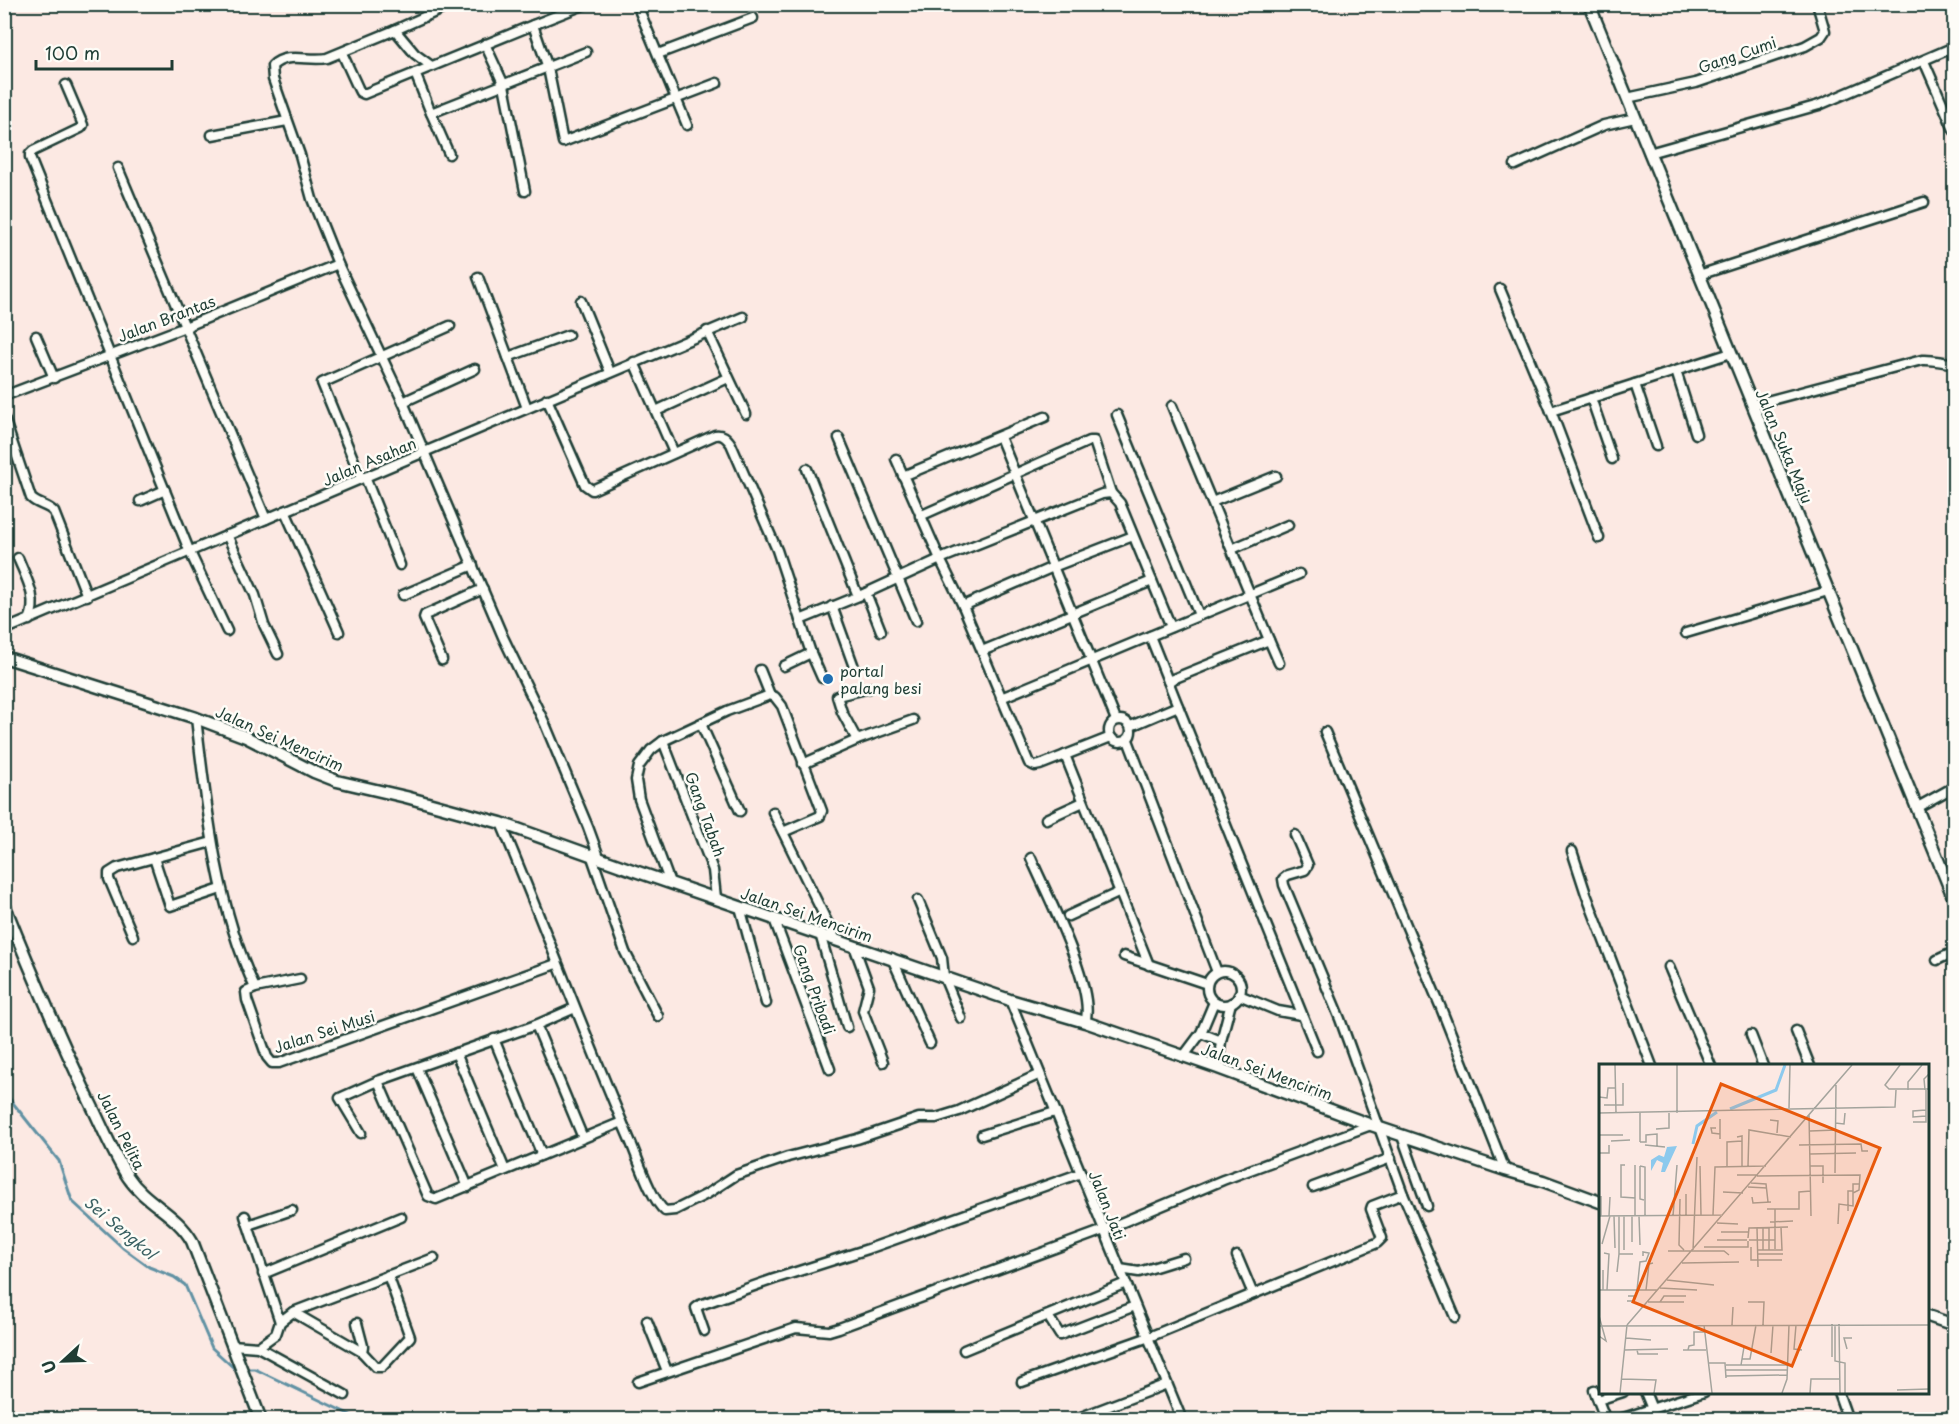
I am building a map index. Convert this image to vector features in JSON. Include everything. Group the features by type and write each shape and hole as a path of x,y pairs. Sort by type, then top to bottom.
{"street":[{"path":"453,4 320,60 305,57 282,59 272,66 273,79 300,155 312,199 338,264 403,402 503,637 526,682 567,775 626,952 658,1016"},
{"path":"342,52 362,94 586,4"},
{"name":"Jalan Suka Maju","path":"1589,4 1916,808 1952,884 1954,899"},
{"name":"Gang Cumi","path":"1627,98 1705,80 1805,45 1821,37 1825,31 1817,4"},
{"path":"640,12 687,125"},
{"path":"658,54 753,18"},
{"path":"533,25 548,68 563,142 717,83"},
{"path":"395,30 415,54 430,66"},
{"path":"484,44 504,85 525,191"},
{"path":"1649,153 1819,105 1954,47"},
{"path":"431,113 586,52"},
{"path":"1924,61 1954,130"},
{"path":"415,73 449,154"},
{"path":"66,85 83,125 33,151 30,158 189,550 227,631"},
{"path":"1515,165 1604,124 1635,118"},
{"path":"212,135 287,121"},
{"path":"118,168 266,519"},
{"path":"1699,275 1924,202"},
{"name":"Jalan Brantas","path":"4,396 185,327 338,264"},
{"path":"478,277 527,408"},
{"path":"1500,289 1551,411 1599,538"},
{"path":"581,301 610,372"},
{"name":"Jalan Asahan","path":"4,630 743,317"},
{"path":"400,565 322,385 324,382 450,326"},
{"path":"707,331 746,414"},
{"path":"508,357 568,335"},
{"path":"36,336 54,378"},
{"path":"1551,411 1731,353"},
{"path":"1752,405 1922,360 1932,359 1942,363 1954,363"},
{"path":"634,362 674,453"},
{"path":"403,402 475,369"},
{"path":"1676,371 1696,434"},
{"path":"656,411 728,378"},
{"path":"1635,384 1656,447"},
{"path":"1591,398 1612,459"},
{"path":"548,399 588,489 598,489 715,435 721,434 726,437 777,550 811,653 822,678"},
{"path":"1172,406 1279,663"},
{"path":"1117,415 1199,615"},
{"path":"903,476 1045,417"},
{"path":"4,418 31,498 34,502 50,507 54,512 87,596"},
{"path":"1000,437 1116,720"},
{"path":"839,438 916,621"},
{"path":"920,516 1092,440 1096,443 1111,493 1120,503 1171,627"},
{"path":"896,459 920,516 963,606 1029,764 1040,765 1111,737"},
{"path":"807,469 862,595 881,631"},
{"path":"1212,502 1276,476"},
{"path":"140,501 165,490"},
{"path":"800,620 862,595 940,559 1101,494 1111,493"},
{"path":"285,511 339,632"},
{"path":"1232,549 1288,525"},
{"path":"226,535 255,595 264,625 278,654"},
{"path":"963,606 1133,536"},
{"path":"18,558 30,586 33,605 29,620"},
{"path":"403,595 473,565"},
{"path":"1001,698 1299,574"},
{"path":"982,651 1152,581"},
{"path":"442,660 424,618 425,615 483,589"},
{"path":"1686,633 1828,591"},
{"path":"832,606 854,667"},
{"path":"1150,636 1317,1051"},
{"path":"1168,681 1269,640"},
{"path":"784,666 811,653"},
{"name":"Jalan Sei Mencirim","path":"4,657 196,718 246,737 314,772 337,781 501,823 1010,1000 1085,1022 1402,1136 1543,1181 1599,1202"},
{"path":"760,670 770,695 775,697 782,706 822,814 783,832"},
{"path":"857,740 842,712 837,696 870,688"},
{"path":"670,883 642,809 636,780 642,760 663,741 727,711 770,695"},
{"path":"1131,726 1178,706"},
{"path":"196,718 212,842 221,889 235,941 255,988 300,979"},
{"path":"803,764 857,740 913,720"},
{"path":"1116,720 1126,721 1131,726 1128,740 1217,972"},
{"path":"1116,720 1110,726 1111,737 1117,742 1128,740"},
{"path":"701,724 740,811"},
{"path":"1325,732 1441,1008 1505,1170"},
{"name":"Gang Tabah","path":"663,741 712,870 716,885 716,898"},
{"path":"1065,755 1149,965"},
{"path":"1916,808 1954,787"},
{"path":"1046,819 1083,802"},
{"path":"773,812 835,938"},
{"path":"501,823 556,964 622,1122 658,1202 665,1211 670,1212 707,1194 736,1175 919,1118 936,1118 959,1111 1040,1074"},
{"path":"1296,835 1308,865 1305,870 1288,875 1283,879 1284,885 1340,1019 1376,1126 1392,1158 1403,1194 1455,1317"},
{"path":"133,936 109,879 109,873 117,868 212,842"},
{"path":"1572,851 1586,894 1652,1064"},
{"path":"154,858 170,906 221,889"},
{"path":"1031,858 1083,980 1086,999 1085,1022"},
{"path":"1068,916 1119,892"},
{"path":"918,900 942,958 944,977 961,1018"},
{"name":"Jalan Pelita","path":"4,904 70,1060 129,1178 141,1194 183,1227 188,1234 261,1419"},
{"path":"740,907 766,1003"},
{"name":"Gang Pribadi","path":"774,919 830,1069"},
{"path":"820,934 848,1027"},
{"path":"854,946 869,987 863,1011 883,1062"},
{"path":"1937,960 1954,952"},
{"path":"1124,956 1207,984"},
{"path":"892,958 930,1043"},
{"name":"Jalan Sei Musi","path":"255,988 246,992 247,1000 267,1057 272,1063 279,1063 556,964"},
{"path":"1669,967 1711,1064"},
{"path":"1218,1068 1221,1041 1231,1003 1239,994 1240,983 1233,974 1217,972 1212,975 1207,984 1209,995 1214,1002 1231,1003"},
{"path":"1239,994 1278,1011 1301,1015"},
{"name":"Jalan Jati","path":"1010,1000 1181,1415"},
{"path":"1183,1057 1201,1033 1214,1002"},
{"path":"361,1133 340,1098 378,1081 536,1025 574,1008"},
{"path":"536,1025 583,1138"},
{"path":"1796,1030 1810,1064"},
{"path":"1201,1033 1221,1041"},
{"path":"1750,1035 1763,1064"},
{"path":"494,1039 543,1155"},
{"path":"456,1053 505,1170"},
{"path":"417,1068 468,1187"},
{"path":"378,1081 428,1196 436,1199 622,1122"},
{"path":"982,1135 1055,1112"},
{"path":"638,1382 796,1328 829,1331 839,1328 1104,1230 1223,1180 1376,1126"},
{"path":"1402,1136 1427,1206"},
{"path":"1312,1187 1392,1158"},
{"path":"704,1331 696,1312 696,1308 700,1305 774,1278 868,1249 1081,1173"},
{"path":"1022,1382 1149,1337 1377,1243 1382,1238 1372,1206 1403,1194"},
{"path":"280,1322 247,1221 292,1210"},
{"path":"263,1274 401,1216"},
{"path":"1237,1256 1252,1294"},
{"path":"258,1347 269,1341 276,1334 280,1322 293,1312 434,1258"},
{"path":"1120,1269 1139,1272 1184,1258"},
{"path":"293,1312 362,1352 376,1367 382,1367 410,1337 388,1275"},
{"path":"964,1350 1126,1283"},
{"path":"1048,1316 1060,1335 1135,1306"},
{"path":"1929,1316 1954,1326"},
{"path":"647,1321 668,1371"},
{"path":"357,1323 363,1346 362,1352"},
{"path":"232,1345 258,1347 345,1395"},
{"path":"1073,1419 1167,1383"},
{"path":"1594,1390 1607,1419"},
{"path":"1598,1400 1617,1394"},
{"path":"1646,1394 1652,1409"},
{"path":"1617,1419 1698,1394"},
{"path":"1839,1394 1848,1419"}],"waterway":[{"name":"Sei Sengkol","path":"4,1096 9,1098 59,1161 72,1201 123,1248 149,1267 174,1277 185,1285 212,1348 236,1370 239,1369"},
{"name":"Sei Sengkol","path":"246,1369 255,1369 361,1420"}],"place":[{"name":"portal palang besi","path":"828,679"}]}
